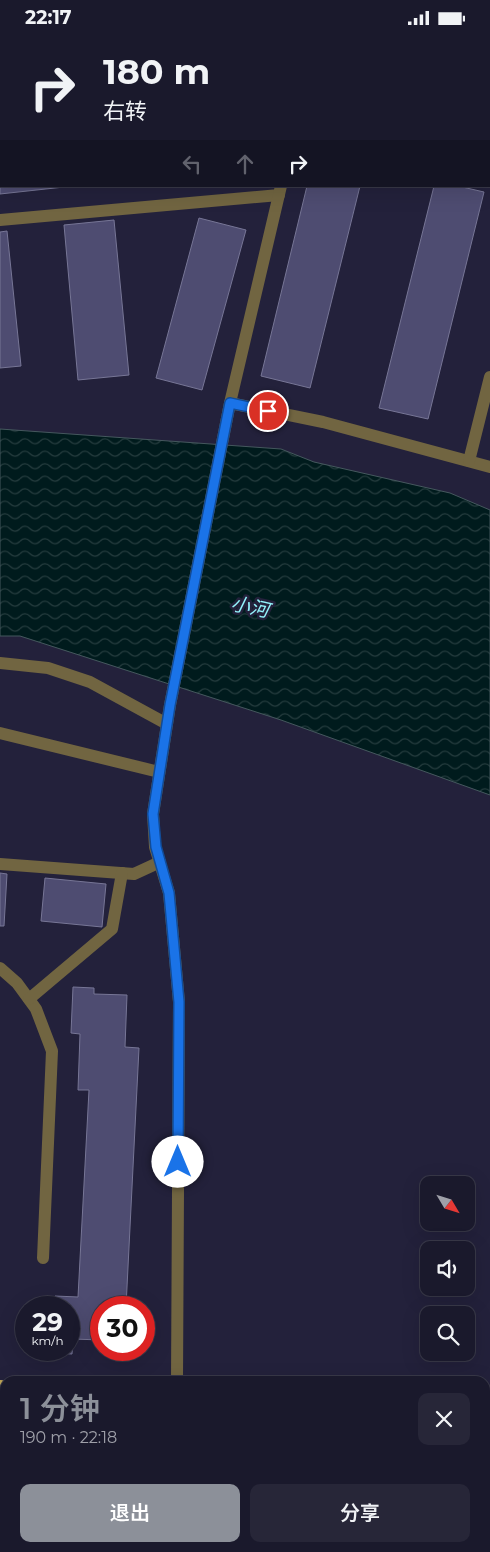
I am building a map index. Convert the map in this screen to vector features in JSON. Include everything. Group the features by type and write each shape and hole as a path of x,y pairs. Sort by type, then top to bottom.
{"street":[{"path":"0,220 280,191 230,403 170,705 153,814 156,847 169,893 179,1002 177,1376"},
{"path":"470,461 490,377"},
{"path":"230,403 323,422 490,467"},
{"path":"0,663 48,668 90,681 167,724"},
{"path":"0,733 159,772"},
{"path":"0,863 134,874 160,862"},
{"path":"29,999 112,929 122,873"},
{"path":"0,968 17,983 36,1009 52,1051 43,1258"}],"water":[{"name":"小河","path":"0,429 281,449 314,462 450,493 490,510 490,795 281,720 20,636 0,636"}],"building":[{"path":"0,187 64,187 0,194"},
{"path":"307,187 360,187 310,388 261,376"},
{"path":"434,187 462,187 484,192 428,419 379,408"},
{"path":"199,218 246,230 202,390 156,378"},
{"path":"114,220 129,375 78,380 64,225"},
{"path":"7,231 21,366 0,368 0,232"},
{"path":"0,873 7,874 4,926 0,926"},
{"path":"45,878 106,884 102,927 41,921"},
{"path":"73,987 94,988 94,994 127,995 125,1047 139,1048 127,1296 90,1296 90,1340 80,1339 80,1296 78,1296 89,1090 78,1090 80,1034 71,1033"}],"route":[{"path":"178,1162 179,1002 169,893 156,847 153,814 170,705 230,403 268,411"}]}
